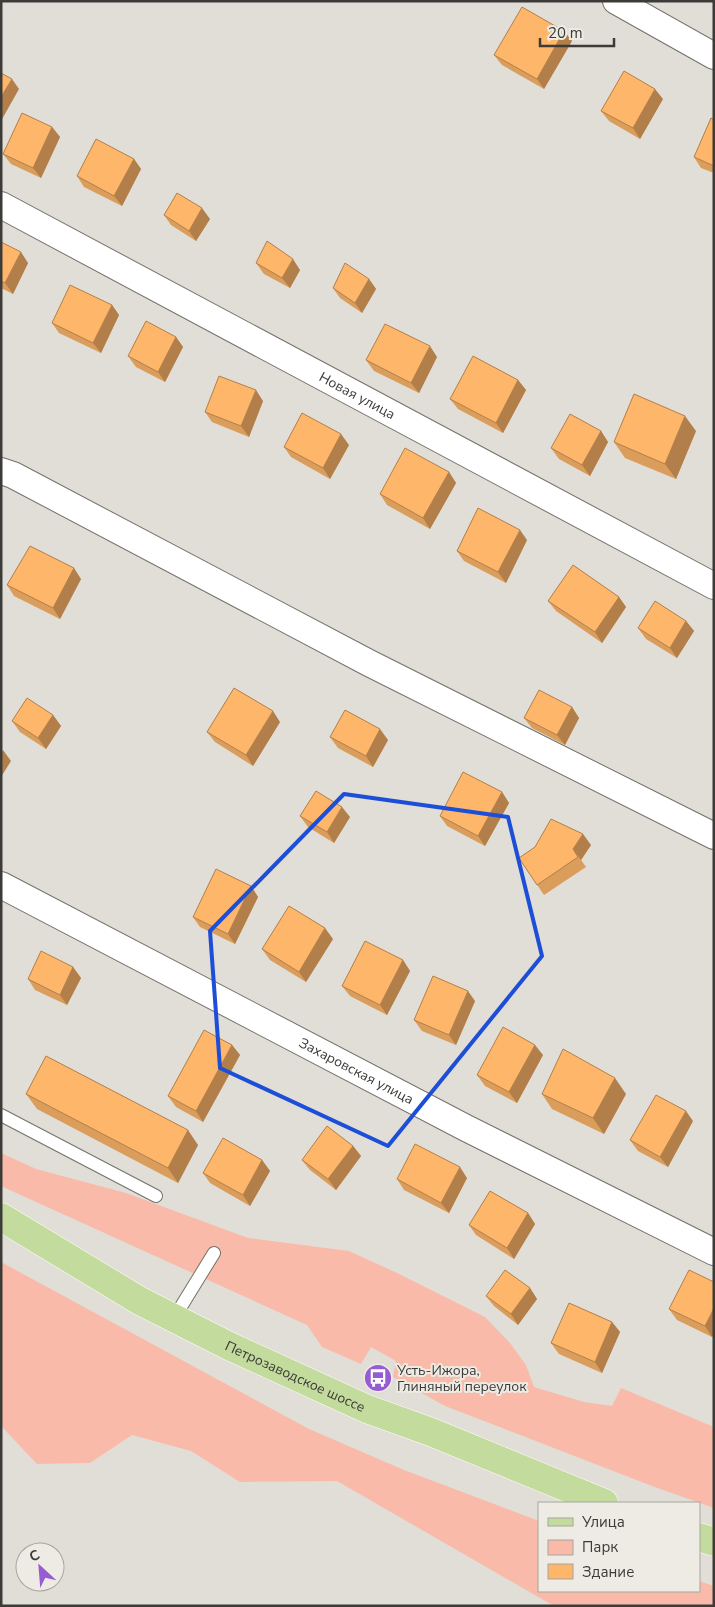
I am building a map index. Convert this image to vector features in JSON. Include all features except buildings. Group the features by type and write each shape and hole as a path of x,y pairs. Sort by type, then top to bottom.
{"main road":[{"name":"Петрозаводское шоссе","path":"1,1217 140,1301 229,1346 358,1406 431,1432 602,1502"},
{"path":"700,1537 714,1542"}],"street":[{"path":"616,1 714,56"},
{"name":"Новая улица","path":"1,205 714,586"},
{"path":"1,471 12,475 368,663 714,836"},
{"name":"Захаровская улица","path":"1,885 457,1123 714,1252"}],"lane":[{"path":"1,1115 156,1196"},
{"path":"174,1318 214,1253"}],"highlighted area":[{"path":"344,794 508,817 542,956 388,1146 220,1068 210,931"}],"green space":[{"path":"1,1153 36,1169 126,1193 248,1238 349,1251 485,1317 510,1343 526,1365 534,1387 584,1402 612,1406 621,1388 714,1427 714,1508 445,1406 393,1377 396,1361 371,1347 361,1364 322,1347 307,1325 1,1186"},
{"path":"1,1262 309,1429 404,1470 538,1521 538,1592 700,1592 700,1581 714,1586 714,1606 554,1606 337,1481 240,1482 191,1451 132,1435 90,1463 37,1464 3,1428 1,1418"}],"place":[{"name":"Усть-Ижора, Глиняный переулок","path":"378,1378"}]}
